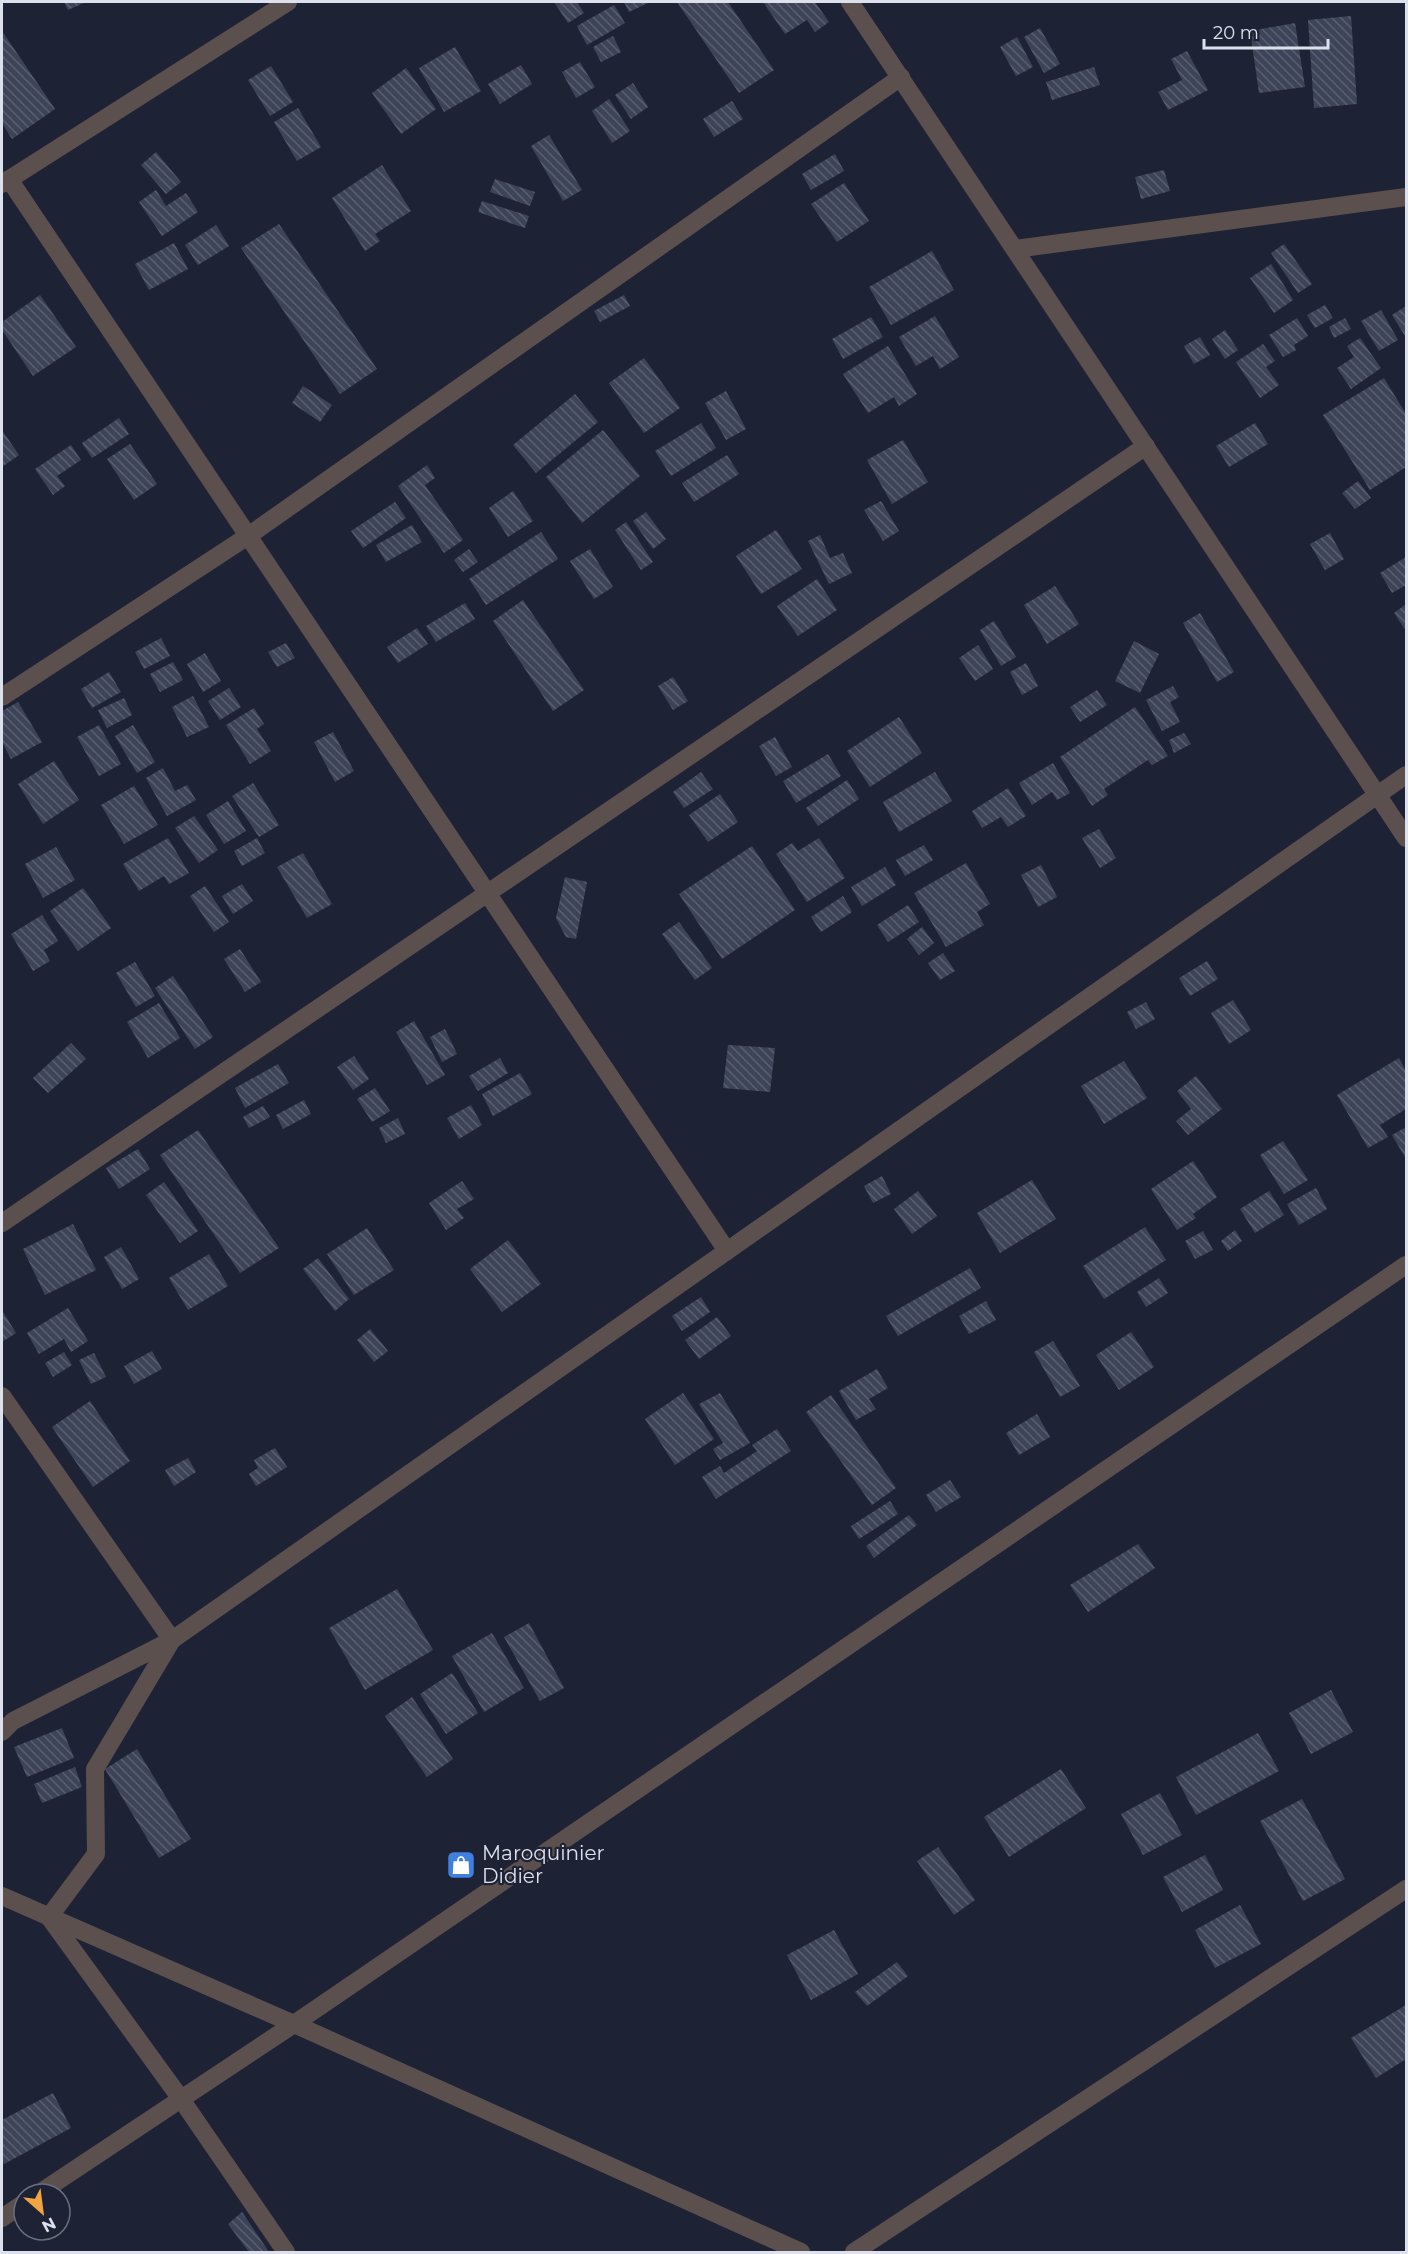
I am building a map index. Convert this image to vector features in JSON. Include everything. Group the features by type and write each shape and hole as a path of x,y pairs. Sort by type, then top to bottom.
{"street":[{"path":"288,2 5,181 248,536 727,1251"},
{"path":"850,2 1407,838"},
{"path":"2,697 248,536 901,77"},
{"path":"1015,249 1407,197"},
{"path":"2,1223 1146,446"},
{"path":"2,1732 13,1721 172,1640 1407,775"},
{"path":"56,2182 294,2024 1407,1265"},
{"path":"2,1396 172,1640"},
{"path":"49,1917 96,1854 95,1769 172,1640"},
{"path":"854,2253 1407,1889"},
{"path":"2,1896 294,2024 801,2253"},
{"path":"49,1917 181,2099 286,2253"}],"building":[{"path":"64,2 86,2 68,10"},
{"path":"554,2 577,2 584,13 568,23"},
{"path":"624,2 650,2 629,12"},
{"path":"677,2 728,2 774,70 739,93"},
{"path":"763,2 815,2 829,22 815,32 807,20 785,34"},
{"path":"614,5 625,23 587,45 577,26"},
{"path":"1351,16 1357,104 1314,108 1308,20"},
{"path":"1295,23 1305,87 1259,93 1250,31"},
{"path":"1040,28 1060,64 1044,73 1024,37"},
{"path":"2,31 55,109 12,139 2,123"},
{"path":"613,36 621,52 601,62 593,47"},
{"path":"1017,37 1033,67 1016,76 1000,47"},
{"path":"455,47 481,91 444,112 419,68"},
{"path":"1187,51 1208,90 1168,110 1158,92 1182,80 1171,59"},
{"path":"580,62 595,87 576,98 562,72"},
{"path":"521,65 532,84 500,104 488,84"},
{"path":"271,66 293,102 270,116 248,80"},
{"path":"1094,67 1100,85 1052,100 1046,82"},
{"path":"406,68 436,109 401,134 372,93"},
{"path":"633,83 648,107 631,119 615,95"},
{"path":"609,99 630,131 612,143 592,111"},
{"path":"732,101 743,119 714,137 703,119"},
{"path":"298,108 321,147 297,161 274,122"},
{"path":"549,135 582,190 563,201 531,146"},
{"path":"156,152 181,182 166,194 141,165"},
{"path":"835,154 844,171 811,190 802,174"},
{"path":"382,165 411,211 375,234 380,241 365,251 332,198"},
{"path":"1164,170 1170,191 1141,199 1135,177"},
{"path":"495,179 535,192 530,206 490,192"},
{"path":"844,183 869,221 837,242 811,204"},
{"path":"156,190 166,206 186,193 198,212 162,236 139,202"},
{"path":"482,201 529,216 525,228 478,212"},
{"path":"279,224 377,369 340,394 241,248"},
{"path":"216,225 229,246 198,265 185,245"},
{"path":"174,243 188,269 149,290 135,264"},
{"path":"1284,244 1312,284 1298,293 1271,253"},
{"path":"932,251 954,290 891,325 869,287"},
{"path":"1271,264 1293,300 1274,313 1250,278"},
{"path":"40,295 76,347 33,376 2,330 2,322"},
{"path":"624,295 630,306 600,322 594,311"},
{"path":"1325,305 1333,318 1315,328 1307,315"},
{"path":"1406,306 1406,335 1405,336 1392,315"},
{"path":"1381,310 1398,340 1379,351 1361,321"},
{"path":"935,316 959,357 940,369 933,356 916,366 899,337"},
{"path":"871,317 883,337 843,359 832,339"},
{"path":"1297,318 1308,336 1294,345 1296,350 1283,357 1269,335"},
{"path":"1345,318 1351,329 1334,338 1329,327"},
{"path":"1225,330 1238,350 1225,359 1212,339"},
{"path":"1200,337 1210,355 1194,364 1184,346"},
{"path":"1360,338 1381,368 1351,389 1337,368 1354,357 1347,346"},
{"path":"1263,344 1275,361 1266,367 1279,385 1260,398 1236,362"},
{"path":"888,346 917,394 899,406 894,397 868,413 843,374"},
{"path":"644,358 680,408 644,433 609,383"},
{"path":"1384,378 1406,414 1406,467 1370,490 1323,415"},
{"path":"303,386 332,405 320,422 292,403"},
{"path":"726,391 746,429 726,440 705,403"},
{"path":"575,394 598,422 536,473 513,445"},
{"path":"119,418 129,434 92,458 82,443"},
{"path":"701,423 716,448 671,476 655,451"},
{"path":"1255,423 1268,444 1229,467 1216,446"},
{"path":"2,430 19,455 2,467"},
{"path":"603,430 640,476 582,523 546,477"},
{"path":"903,440 928,482 892,504 867,460"},
{"path":"130,444 157,484 134,500 107,459"},
{"path":"71,445 81,460 57,476 65,486 53,495 35,469"},
{"path":"727,455 739,474 694,502 682,483"},
{"path":"427,465 435,478 425,485 463,540 444,553 398,486"},
{"path":"1358,481 1371,498 1355,509 1342,493"},
{"path":"513,491 533,521 508,537 489,508"},
{"path":"881,501 899,531 883,541 864,510"},
{"path":"395,502 406,518 363,548 351,531"},
{"path":"646,512 666,539 653,549 633,521"},
{"path":"626,522 653,562 641,570 615,530"},
{"path":"412,525 422,542 386,562 376,545"},
{"path":"776,530 802,569 761,594 736,556"},
{"path":"541,532 558,559 486,605 469,579"},
{"path":"1330,533 1344,559 1325,570 1310,544"},
{"path":"820,535 830,558 843,553 852,573 829,584 808,541"},
{"path":"469,549 478,562 463,572 454,560"},
{"path":"590,549 613,587 594,599 570,561"},
{"path":"1406,557 1406,585 1392,593 1380,573"},
{"path":"817,579 837,610 798,636 777,606"},
{"path":"1055,586 1079,624 1047,644 1024,605"},
{"path":"523,600 584,690 553,711 493,621"},
{"path":"465,603 475,619 436,642 426,626"},
{"path":"1406,604 1406,631 1394,613"},
{"path":"1200,613 1234,672 1217,682 1183,623"},
{"path":"994,621 1016,657 1001,666 980,630"},
{"path":"417,628 428,644 398,663 387,647"},
{"path":"161,638 170,656 144,669 135,652"},
{"path":"1134,641 1159,654 1140,693 1115,681"},
{"path":"286,643 295,658 277,667 268,652"},
{"path":"978,645 993,669 975,681 959,658"},
{"path":"205,653 221,681 203,692 187,664"},
{"path":"173,662 183,680 160,692 150,674"},
{"path":"1026,663 1038,686 1022,695 1010,672"},
{"path":"109,672 121,692 92,708 81,689"},
{"path":"673,677 688,701 673,710 658,686"},
{"path":"1173,686 1179,697 1170,702 1180,722 1162,731 1146,700"},
{"path":"229,688 241,707 220,720 208,701"},
{"path":"1097,690 1107,705 1080,722 1070,707"},
{"path":"193,696 209,727 187,737 172,707"},
{"path":"124,698 132,715 107,728 98,710"},
{"path":"18,702 42,742 11,759 2,742 2,711"},
{"path":"1135,707 1168,756 1152,765 1148,760 1104,789 1108,795 1092,806 1060,757"},
{"path":"254,708 264,724 257,729 271,751 250,764 226,725"},
{"path":"899,717 922,753 870,787 847,751"},
{"path":"99,725 121,764 99,776 77,737"},
{"path":"133,725 155,762 137,773 115,736"},
{"path":"333,732 354,771 335,782 314,742"},
{"path":"1184,733 1191,744 1174,753 1169,740"},
{"path":"775,737 792,767 776,776 759,746"},
{"path":"828,754 841,776 796,803 783,781"},
{"path":"54,761 79,800 43,824 18,784"},
{"path":"1053,763 1070,793 1057,800 1052,792 1032,805 1019,783"},
{"path":"163,768 175,791 187,785 196,800 167,816 146,778"},
{"path":"701,772 713,789 684,808 673,792"},
{"path":"935,772 952,801 899,832 883,802"},
{"path":"847,780 859,799 818,826 806,808"},
{"path":"253,783 279,825 259,837 232,796"},
{"path":"134,786 158,825 124,844 101,805"},
{"path":"1008,788 1026,816 1008,827 1001,817 982,828 972,811"},
{"path":"720,794 738,822 708,842 689,815"},
{"path":"228,801 246,831 224,844 206,815"},
{"path":"194,816 218,850 199,863 175,828"},
{"path":"1099,829 1116,858 1100,868 1082,838"},
{"path":"168,838 189,873 169,884 164,876 139,891 123,864"},
{"path":"257,838 265,853 242,866 234,851"},
{"path":"819,838 845,878 807,902 776,854 792,843 798,851"},
{"path":"924,845 933,860 905,876 896,860"},
{"path":"752,846 795,910 722,959 679,894"},
{"path":"56,847 75,880 43,898 25,864"},
{"path":"303,853 332,904 307,918 277,867"},
{"path":"966,863 990,904 977,912 984,925 946,947 914,893"},
{"path":"1041,865 1057,897 1038,907 1021,875"},
{"path":"885,867 896,885 862,906 851,887"},
{"path":"565,877 587,882 576,939 566,937 556,918"},
{"path":"242,884 253,901 233,914 222,896"},
{"path":"205,886 229,922 214,932 190,896"},
{"path":"83,888 111,928 78,951 50,911"},
{"path":"843,896 852,912 821,932 811,917"},
{"path":"908,905 919,922 888,942 877,925"},
{"path":"42,915 58,941 44,950 50,961 33,971 11,934"},
{"path":"679,922 712,968 695,980 662,934"},
{"path":"922,927 934,943 919,955 907,939"},
{"path":"240,949 261,982 245,992 224,959"},
{"path":"943,953 955,971 940,980 928,963"},
{"path":"1207,961 1218,979 1190,996 1179,978"},
{"path":"135,962 155,996 136,1007 116,973"},
{"path":"173,976 213,1037 195,1049 155,988"},
{"path":"1233,1000 1251,1030 1229,1044 1211,1013"},
{"path":"1146,1002 1155,1019 1136,1029 1127,1012"},
{"path":"159,1003 180,1038 148,1058 127,1022"},
{"path":"414,1021 445,1075 427,1085 396,1032"},
{"path":"445,1029 457,1054 442,1062 430,1037"},
{"path":"71,1043 86,1059 48,1093 33,1078"},
{"path":"728,1045 775,1048 770,1092 723,1088"},
{"path":"354,1056 369,1079 353,1090 337,1067"},
{"path":"500,1058 508,1073 478,1091 469,1076"},
{"path":"1399,1058 1406,1071 1406,1109 1380,1125 1388,1137 1368,1148 1337,1095"},
{"path":"1124,1061 1147,1098 1104,1124 1081,1086"},
{"path":"278,1064 289,1083 245,1108 235,1088"},
{"path":"520,1073 532,1094 493,1116 482,1094"},
{"path":"1196,1076 1222,1109 1188,1135 1176,1121 1191,1109 1177,1091"},
{"path":"375,1088 390,1111 372,1122 357,1099"},
{"path":"304,1100 311,1114 283,1129 276,1115"},
{"path":"471,1105 482,1125 459,1139 447,1118"},
{"path":"263,1106 270,1117 249,1128 243,1117"},
{"path":"398,1118 405,1134 386,1143 379,1128"},
{"path":"1406,1127 1406,1159 1392,1135"},
{"path":"198,1130 279,1248 240,1273 160,1155"},
{"path":"1283,1141 1308,1180 1284,1194 1260,1155"},
{"path":"138,1149 150,1169 119,1189 106,1168"},
{"path":"1193,1161 1217,1197 1193,1214 1196,1218 1177,1230 1151,1189"},
{"path":"882,1176 891,1194 873,1203 864,1186"},
{"path":"1032,1180 1056,1219 1000,1253 977,1213"},
{"path":"462,1181 474,1199 457,1209 464,1218 446,1230 429,1203"},
{"path":"164,1182 198,1231 180,1243 146,1195"},
{"path":"1316,1188 1327,1209 1299,1225 1287,1204"},
{"path":"918,1191 937,1216 912,1234 894,1209"},
{"path":"1269,1191 1284,1215 1255,1233 1240,1209"},
{"path":"73,1224 96,1270 45,1295 23,1249"},
{"path":"1145,1227 1166,1260 1104,1299 1083,1266"},
{"path":"367,1228 394,1270 354,1295 327,1254"},
{"path":"1235,1230 1242,1241 1228,1251 1221,1241"},
{"path":"1203,1231 1213,1250 1195,1259 1185,1241"},
{"path":"508,1240 541,1284 502,1312 470,1269"},
{"path":"121,1247 139,1279 122,1289 104,1257"},
{"path":"209,1254 228,1286 188,1310 169,1278"},
{"path":"318,1258 349,1299 335,1311 303,1269"},
{"path":"970,1268 981,1288 898,1336 886,1316"},
{"path":"1159,1278 1168,1293 1146,1307 1137,1292"},
{"path":"701,1297 710,1312 682,1331 672,1316"},
{"path":"986,1301 996,1320 969,1334 959,1316"},
{"path":"68,1308 88,1341 71,1352 64,1339 39,1354 27,1333"},
{"path":"2,1310 16,1333 2,1342"},
{"path":"717,1317 731,1336 699,1359 685,1340"},
{"path":"370,1329 388,1351 374,1362 357,1340"},
{"path":"1131,1332 1154,1367 1119,1390 1096,1355"},
{"path":"1053,1341 1080,1386 1060,1397 1034,1352"},
{"path":"152,1351 162,1369 134,1384 124,1366"},
{"path":"64,1352 72,1365 53,1377 45,1363"},
{"path":"94,1353 106,1377 91,1384 79,1360"},
{"path":"877,1369 888,1388 869,1399 876,1409 856,1420 839,1391"},
{"path":"683,1393 714,1439 675,1465 645,1419"},
{"path":"720,1393 750,1443 720,1460 713,1449 723,1443 699,1404"},
{"path":"831,1395 896,1488 872,1505 806,1412"},
{"path":"90,1401 130,1461 93,1487 52,1427"},
{"path":"1037,1414 1050,1437 1019,1455 1006,1433"},
{"path":"777,1429 791,1451 716,1499 702,1477 720,1466 724,1473 757,1451 752,1445"},
{"path":"275,1448 287,1467 256,1486 249,1474 258,1468 254,1460"},
{"path":"188,1458 196,1472 174,1486 165,1470"},
{"path":"950,1480 961,1497 936,1512 926,1495"},
{"path":"890,1501 898,1514 859,1539 851,1526"},
{"path":"909,1515 917,1525 874,1558 866,1546"},
{"path":"1138,1544 1155,1568 1088,1612 1070,1585"},
{"path":"397,1589 433,1650 365,1690 329,1628"},
{"path":"529,1623 564,1688 540,1701 504,1637"},
{"path":"492,1633 524,1688 484,1712 452,1656"},
{"path":"452,1673 478,1713 446,1734 420,1694"},
{"path":"1331,1690 1353,1732 1311,1754 1289,1713"},
{"path":"412,1697 453,1759 427,1777 385,1716"},
{"path":"62,1728 74,1758 27,1777 14,1747"},
{"path":"1258,1733 1279,1771 1196,1815 1176,1777"},
{"path":"137,1749 191,1839 159,1858 105,1769"},
{"path":"75,1767 82,1787 42,1803 34,1784"},
{"path":"1061,1769 1086,1808 1009,1857 984,1817"},
{"path":"1160,1793 1182,1835 1143,1855 1121,1814"},
{"path":"1302,1799 1345,1879 1303,1901 1260,1821"},
{"path":"938,1847 975,1900 954,1915 917,1861"},
{"path":"1205,1855 1223,1890 1182,1912 1163,1877"},
{"path":"1240,1905 1261,1944 1215,1968 1195,1930"},
{"path":"834,1930 858,1974 811,2000 787,1955"},
{"path":"897,1962 908,1976 867,2006 855,1992"},
{"path":"1406,2005 1406,2059 1376,2078 1351,2038"},
{"path":"53,2093 71,2128 4,2164 2,2120"},
{"path":"242,2212 269,2252 249,2252 228,2224"}],"place":[{"name":"Maroquinier Didier","path":"461,1865"}]}
